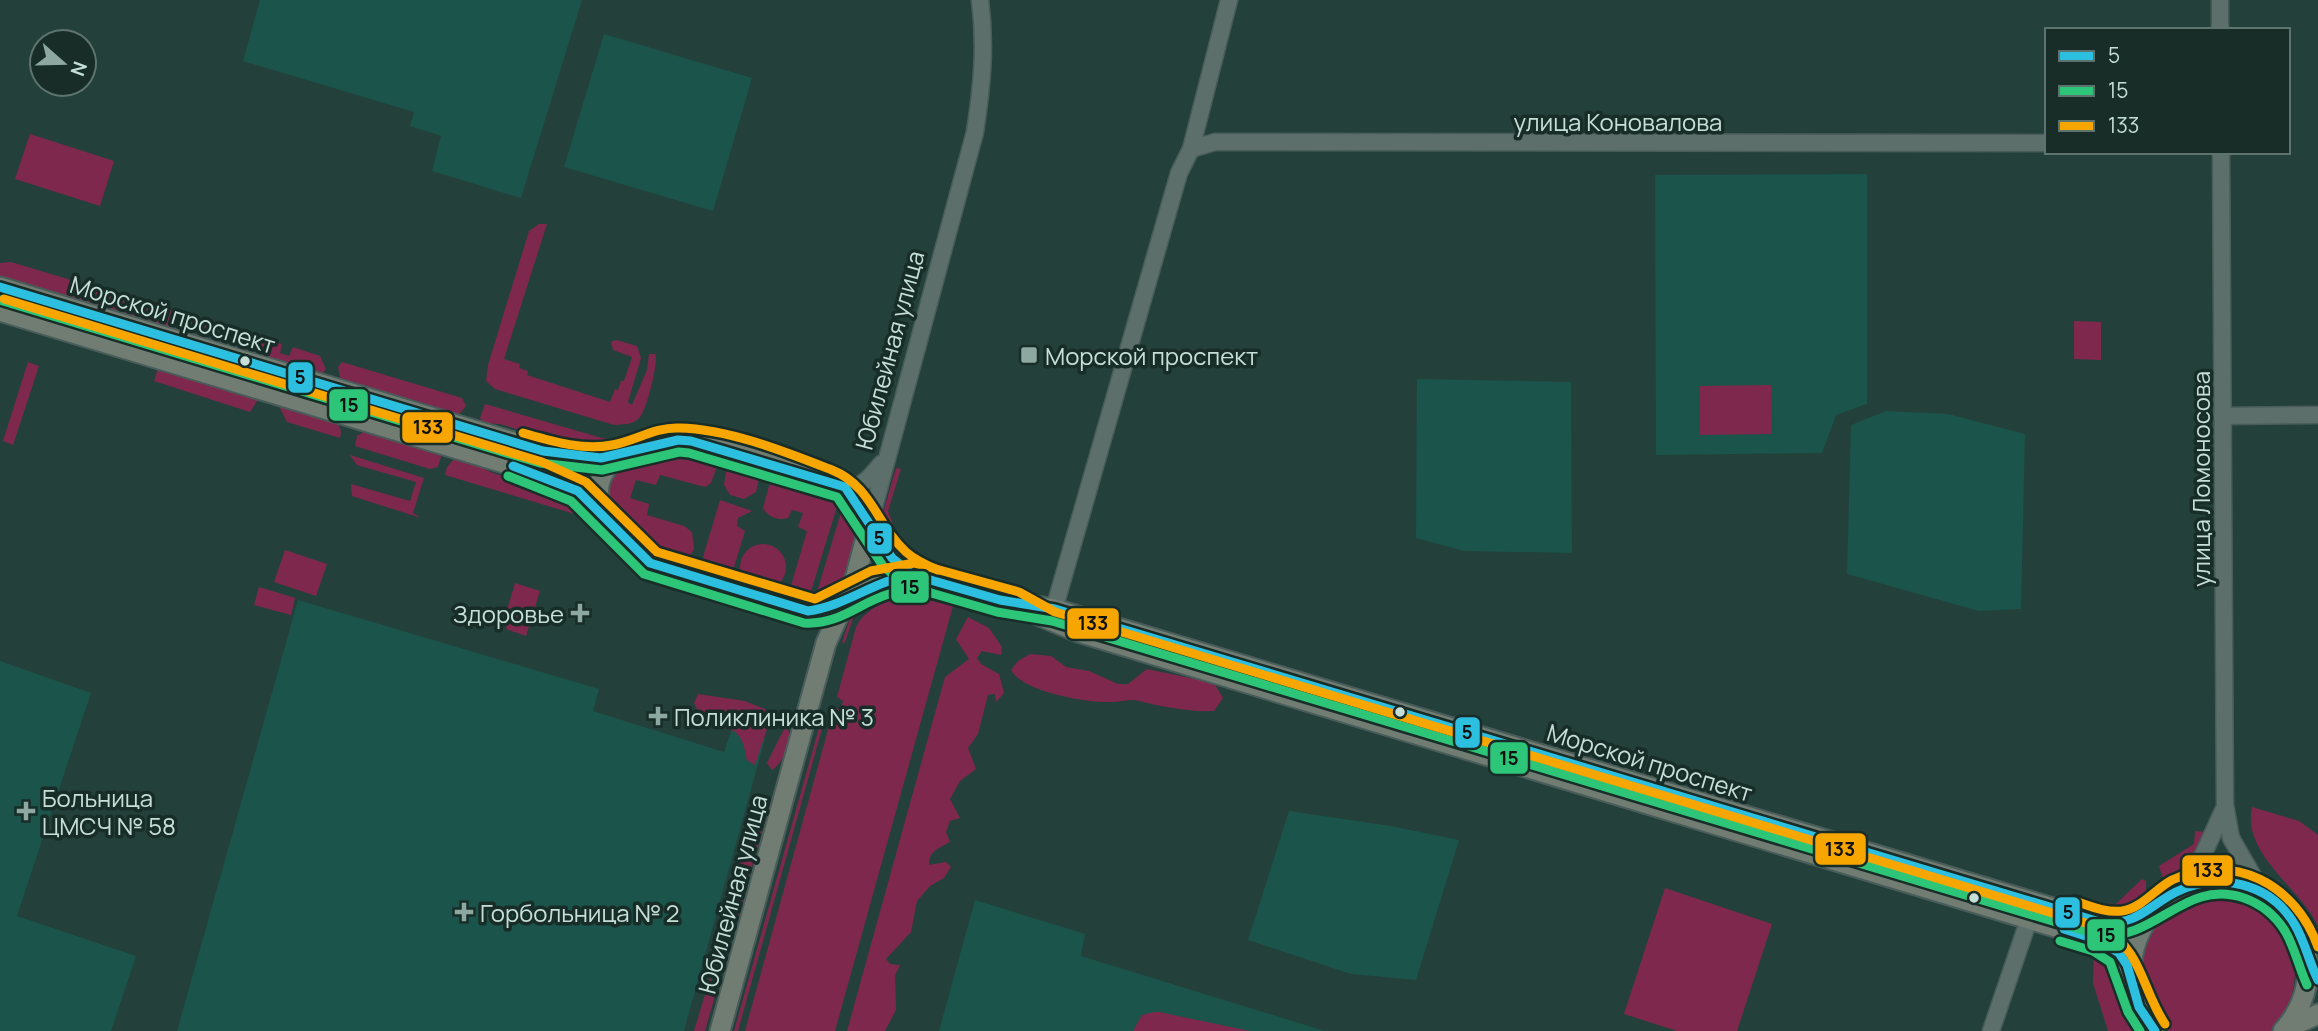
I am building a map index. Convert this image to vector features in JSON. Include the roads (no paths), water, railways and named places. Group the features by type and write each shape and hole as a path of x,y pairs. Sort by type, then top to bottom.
{"main road":[{"name":"Морской проспект","path":"0,287 543,452 601,458 617,456 653,443 691,441 845,487 892,558 913,575"},
{"name":"Морской проспект","path":"0,311 537,473 578,491 650,563 808,611 818,611 844,600 884,578 913,575 1014,603 2032,911 2112,946 2127,965 2139,1007 2155,1031"},
{"path":"537,473 546,458 543,452"},
{"path":"602,513 597,496 600,477 617,456"},
{"name":"Юбилейная улица","path":"720,1031 826,643 855,579 870,522"},
{"path":"808,611 826,643"},
{"path":"2132,983 2133,949 2151,913 2174,893 2197,884 2220,881 2241,884 2262,892 2285,910 2295,923 2307,961 2318,980"},
{"name":"Морской проспект","path":"2032,911 2103,923 2127,922 2151,913"},
{"path":"2284,1031 2303,1000 2307,961"},
{"path":"2284,1031 2318,1014"}],"street":[{"name":"Юбилейная улица","path":"870,522 975,132 984,70 985,41 980,0"},
{"path":"1053,616 1179,173 1191,149 1229,0"},
{"path":"2220,0 2220,28"},
{"name":"улица Коновалова","path":"1191,149 1215,142 2045,143"},
{"name":"улица Ломоносова","path":"2221,154 2225,805"},
{"path":"2222,416 2318,415"},
{"path":"845,487 853,488 869,479 885,459"},
{"path":"2225,805 2231,838 2262,892"},
{"path":"2174,893 2203,855 2225,805"},
{"path":"1992,1031 2032,911"}],"place":[{"name":"Морской проспект","path":"1029,355"},
{"name":"Здоровье","path":"580,613"},
{"name":"Поликлиника № 3","path":"658,716"},
{"name":"Больница ЦМСЧ № 58","path":"26,811"},
{"name":"Горбольница № 2","path":"464,912"}]}
